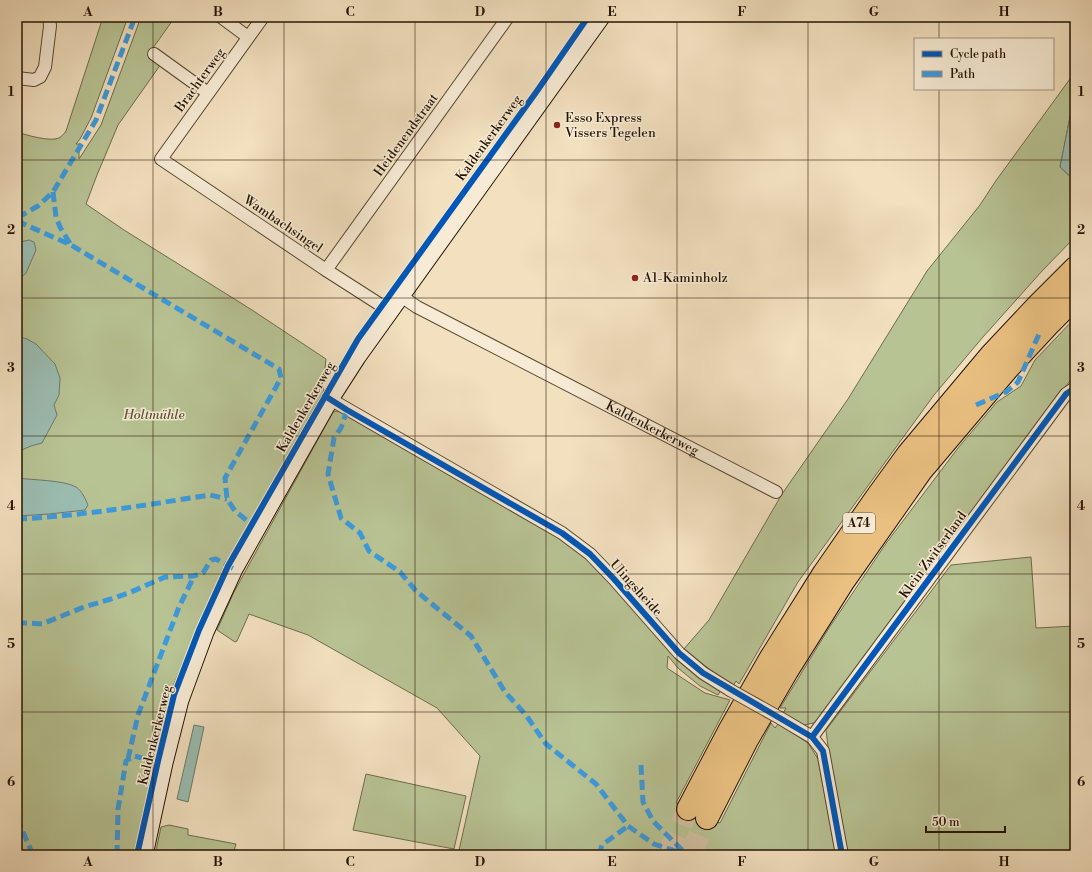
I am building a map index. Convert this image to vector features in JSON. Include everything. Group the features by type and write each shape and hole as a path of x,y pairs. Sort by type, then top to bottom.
{"highway":[{"name":"A74","path":"1075,268 1038,304 991,355 908,454 824,573 770,659 729,731 698,814 747,740 787,671 842,582 921,471 1008,367 1075,298"}],"main road":[{"name":"Kaldenkerkerweg","path":"144,855 164,763 180,700 205,632 238,562 330,399 357,357 601,17"}],"street":[{"path":"17,78 34,80 40,77 45,67 50,26 49,17"},
{"path":"221,17 248,37"},
{"name":"Brachterweg","path":"161,159 262,17"},
{"name":"Heidenendstraat","path":"326,270 508,17"},
{"path":"154,54 208,93"},
{"name":"Wambachsingel","path":"161,159 326,270 390,311"},
{"name":"Kaldenkerkerweg","path":"401,296 417,307 776,492"},
{"name":"Klein Zwitserland","path":"812,738 1066,394 1075,388"},
{"name":"Ulingsheide","path":"330,399 562,533 590,554 679,653 703,673 812,738 823,751 842,855"}],"green space":[{"name":"Holtmühle","path":"103,17 128,17 91,118 76,144 79,144 79,159 101,125 141,17 175,17 148,55 161,64 118,125 86,204 124,230 252,310 326,359 324,377 322,381 324,393 227,564 223,568 174,684 136,855 17,855 17,132 38,138 55,139 59,138 66,131"},
{"path":"1075,72 1075,92 1060,167 1072,178 1075,176 1075,237 1042,271 983,337 934,395 798,582 739,684 736,681 733,686 683,650 709,620 782,494 848,399 927,271 980,205"},
{"path":"1075,318 1075,375 1059,394 818,722 804,725 783,713 786,708 780,708 829,628 887,542 958,448 997,402 1021,386 1035,360"},
{"path":"338,411 559,538 586,558 610,583 668,650 696,675 721,690 718,695 700,686 678,668 668,656 667,668 705,693 730,700 676,803 697,814 720,823 771,723 775,728 778,724 808,743 818,759 836,855 458,855 480,756 437,708 308,635 249,614 237,641 235,642 217,630 234,592 333,412"},
{"path":"1031,557 1036,628 1075,626 1075,855 848,855 830,763 826,730 951,565"},
{"path":"366,774 466,796 454,849 353,830"},
{"path":"169,825 188,829 188,835 236,844 233,855 155,855 161,827"}],"water":[{"path":"1075,92 1075,176 1072,178 1060,167"},
{"path":"29,240 34,242 36,250 26,273 17,281 17,248 20,242"},
{"path":"17,336 36,344 55,364 60,378 59,395 54,405 57,415 42,443 17,452"},
{"path":"17,478 71,485 80,491 88,505 85,510 17,516"},
{"path":"194,725 204,727 188,802 177,799"}],"tunnel":[{"path":"668,855 688,809"},
{"path":"690,855 707,818"}],"marked path":[{"path":"17,216 24,214 38,206 53,192 96,120 135,17"},
{"path":"53,192 56,217 71,245"},
{"path":"17,221 71,245 279,369 281,378 225,478 227,499 235,511 254,526"},
{"path":"976,405 1006,392 1018,382 1039,334"},
{"path":"347,410 341,428 334,438 328,474 341,518 360,533 369,551 400,572 416,591 471,636 505,692 526,715 546,744 596,784 628,826 654,844 687,855"},
{"path":"17,519 89,513 210,495 227,499"},
{"path":"17,623 42,624 84,607 131,592 165,577 194,576 203,573 211,560 216,559 234,569"},
{"path":"128,759 138,715 179,607 194,576"},
{"path":"117,855 118,809 126,761 134,756 164,763"},
{"path":"641,765 643,802 653,821 686,854"},
{"path":"17,818 33,855"},
{"path":"599,855 602,845 628,826"}],"cycle path":[{"path":"137,855 174,695 199,630 228,566 358,339 537,91 588,17"},
{"path":"812,737 1066,394 1075,388"},
{"path":"325,396 562,533 590,554 679,653 703,673 812,737 823,751 842,855"}],"place":[{"name":"Esso Express Vissers Tegelen","path":"557,125"},
{"name":"A1-Kaminholz","path":"635,278"}]}
